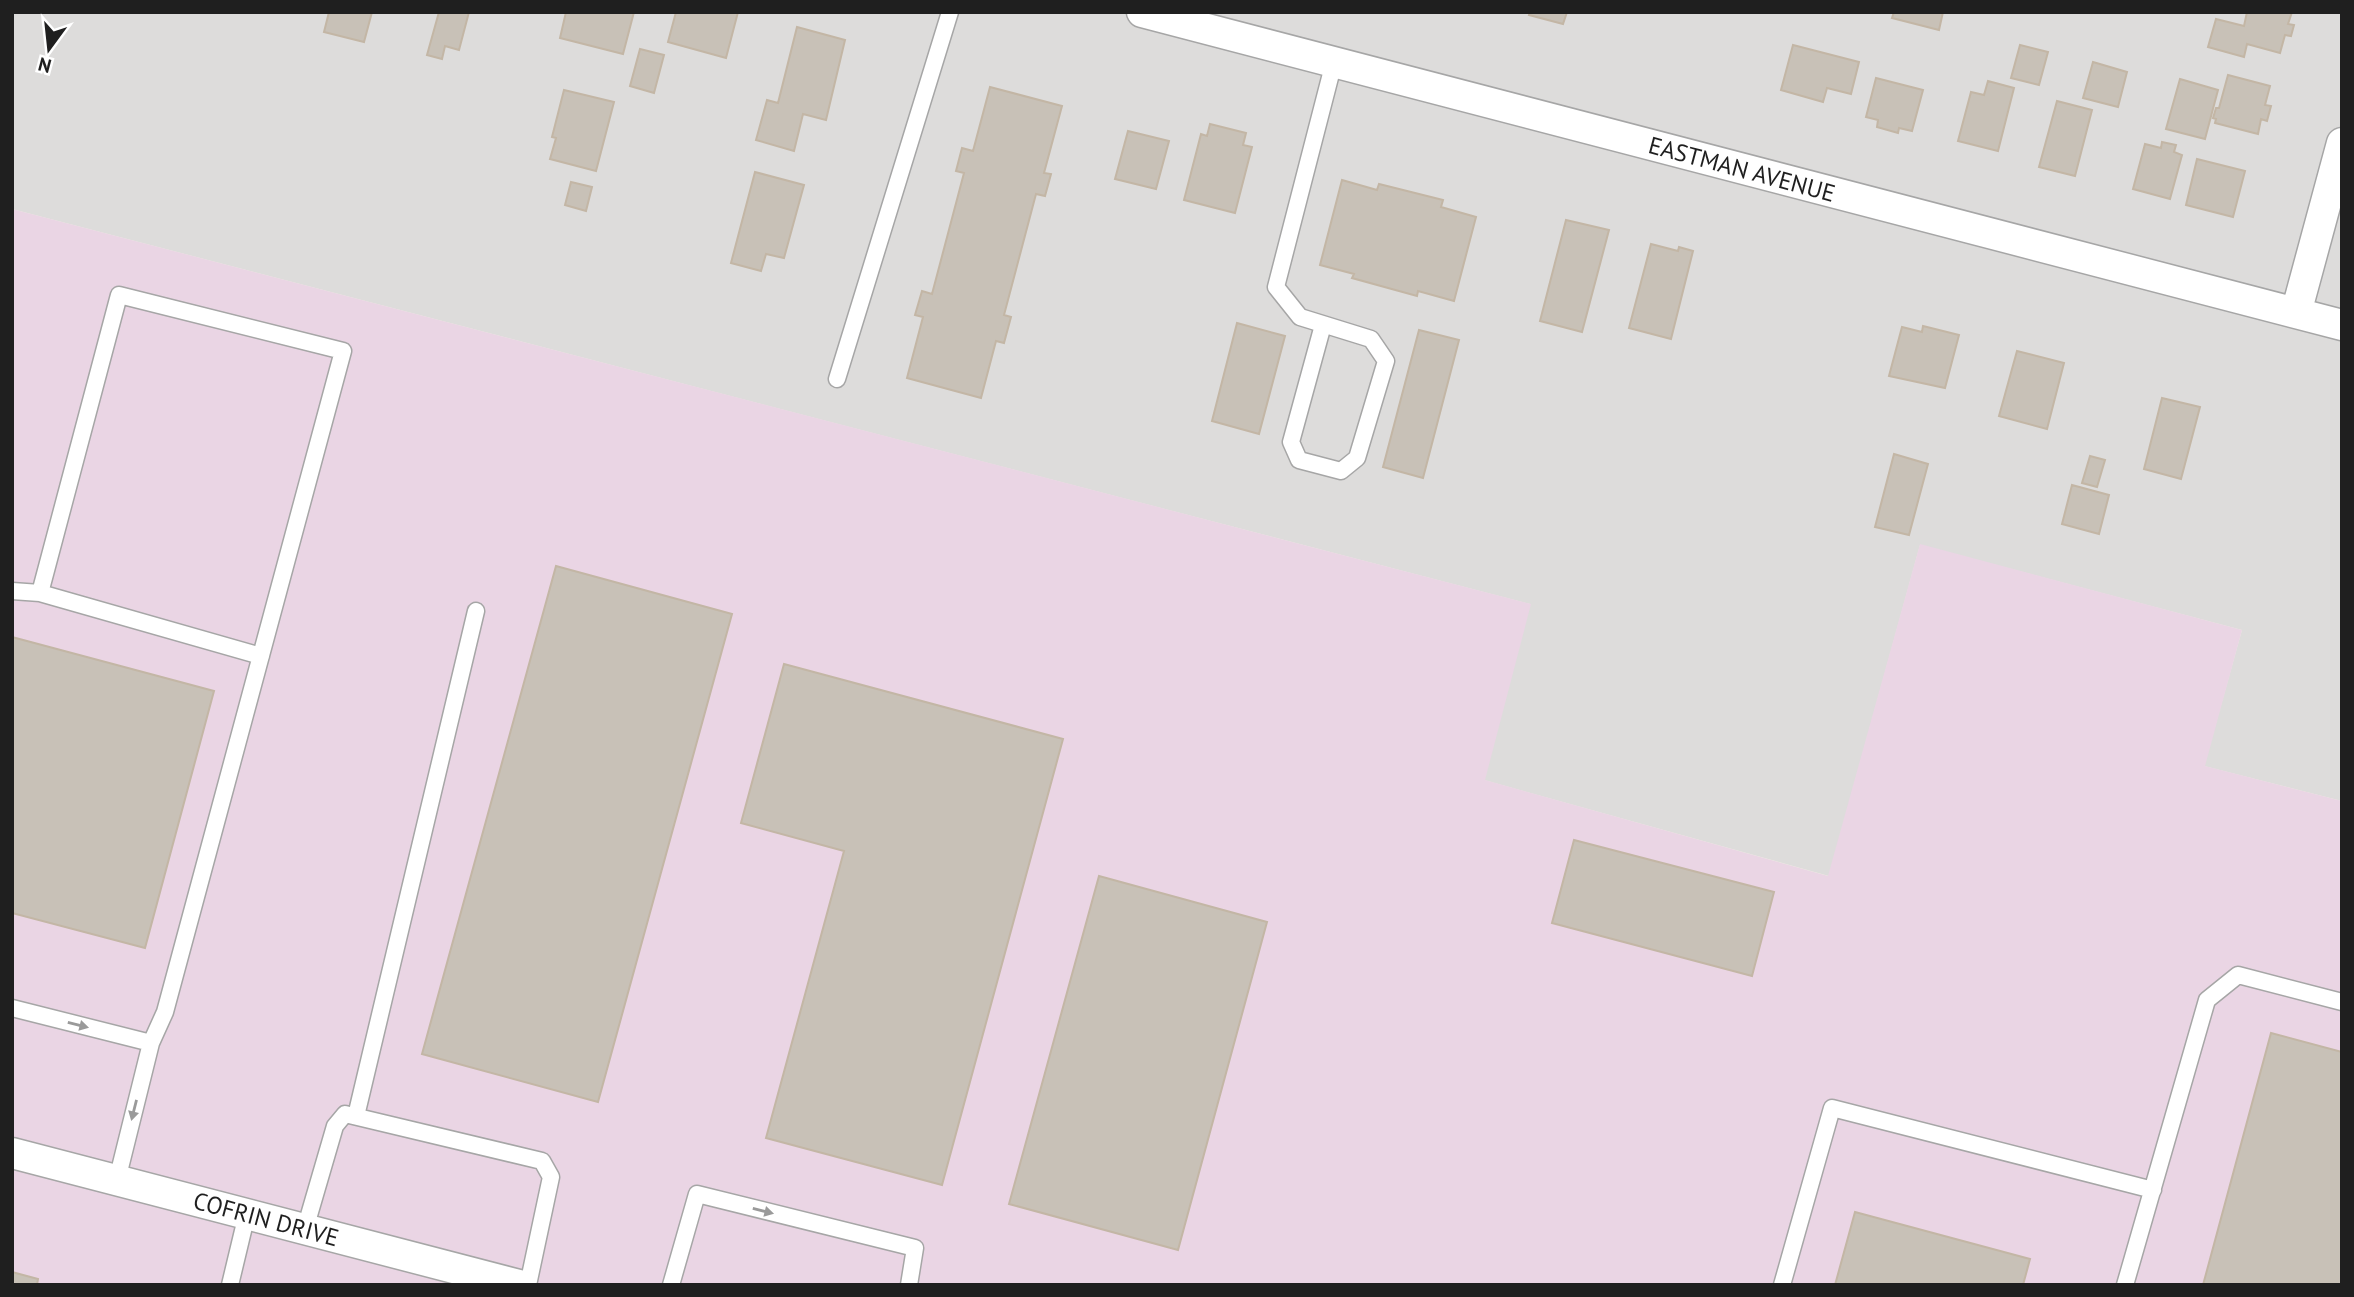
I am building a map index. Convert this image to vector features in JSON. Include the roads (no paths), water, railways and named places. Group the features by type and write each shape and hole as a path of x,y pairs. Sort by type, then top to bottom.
{"street":[{"name":"EASTMAN AVENUE","path":"1142,12 2342,325"},
{"path":"2296,313 2342,142"},
{"name":"COFRIN DRIVE","path":"12,1153 305,1229 457,1277 519,1285"}],"lane":[{"path":"837,379 950,12"},
{"path":"1323,325 1292,442 1299,460 1341,471 1357,458 1386,361 1371,339 1300,317 1276,288 1334,62"},
{"path":"40,593 119,295 343,351 166,1012 151,1044 117,1180"},
{"path":"12,591 40,593 261,656"},
{"path":"356,1116 476,611"},
{"path":"2125,1285 2207,1000 2238,975 2342,1002"},
{"path":"12,1008 151,1044"},
{"path":"1782,1285 1832,1108 2152,1190"},
{"path":"305,1229 335,1126 345,1114 542,1161 551,1177 528,1285"},
{"path":"671,1285 697,1194 915,1248 909,1285"},
{"path":"230,1285 247,1214"}]}
